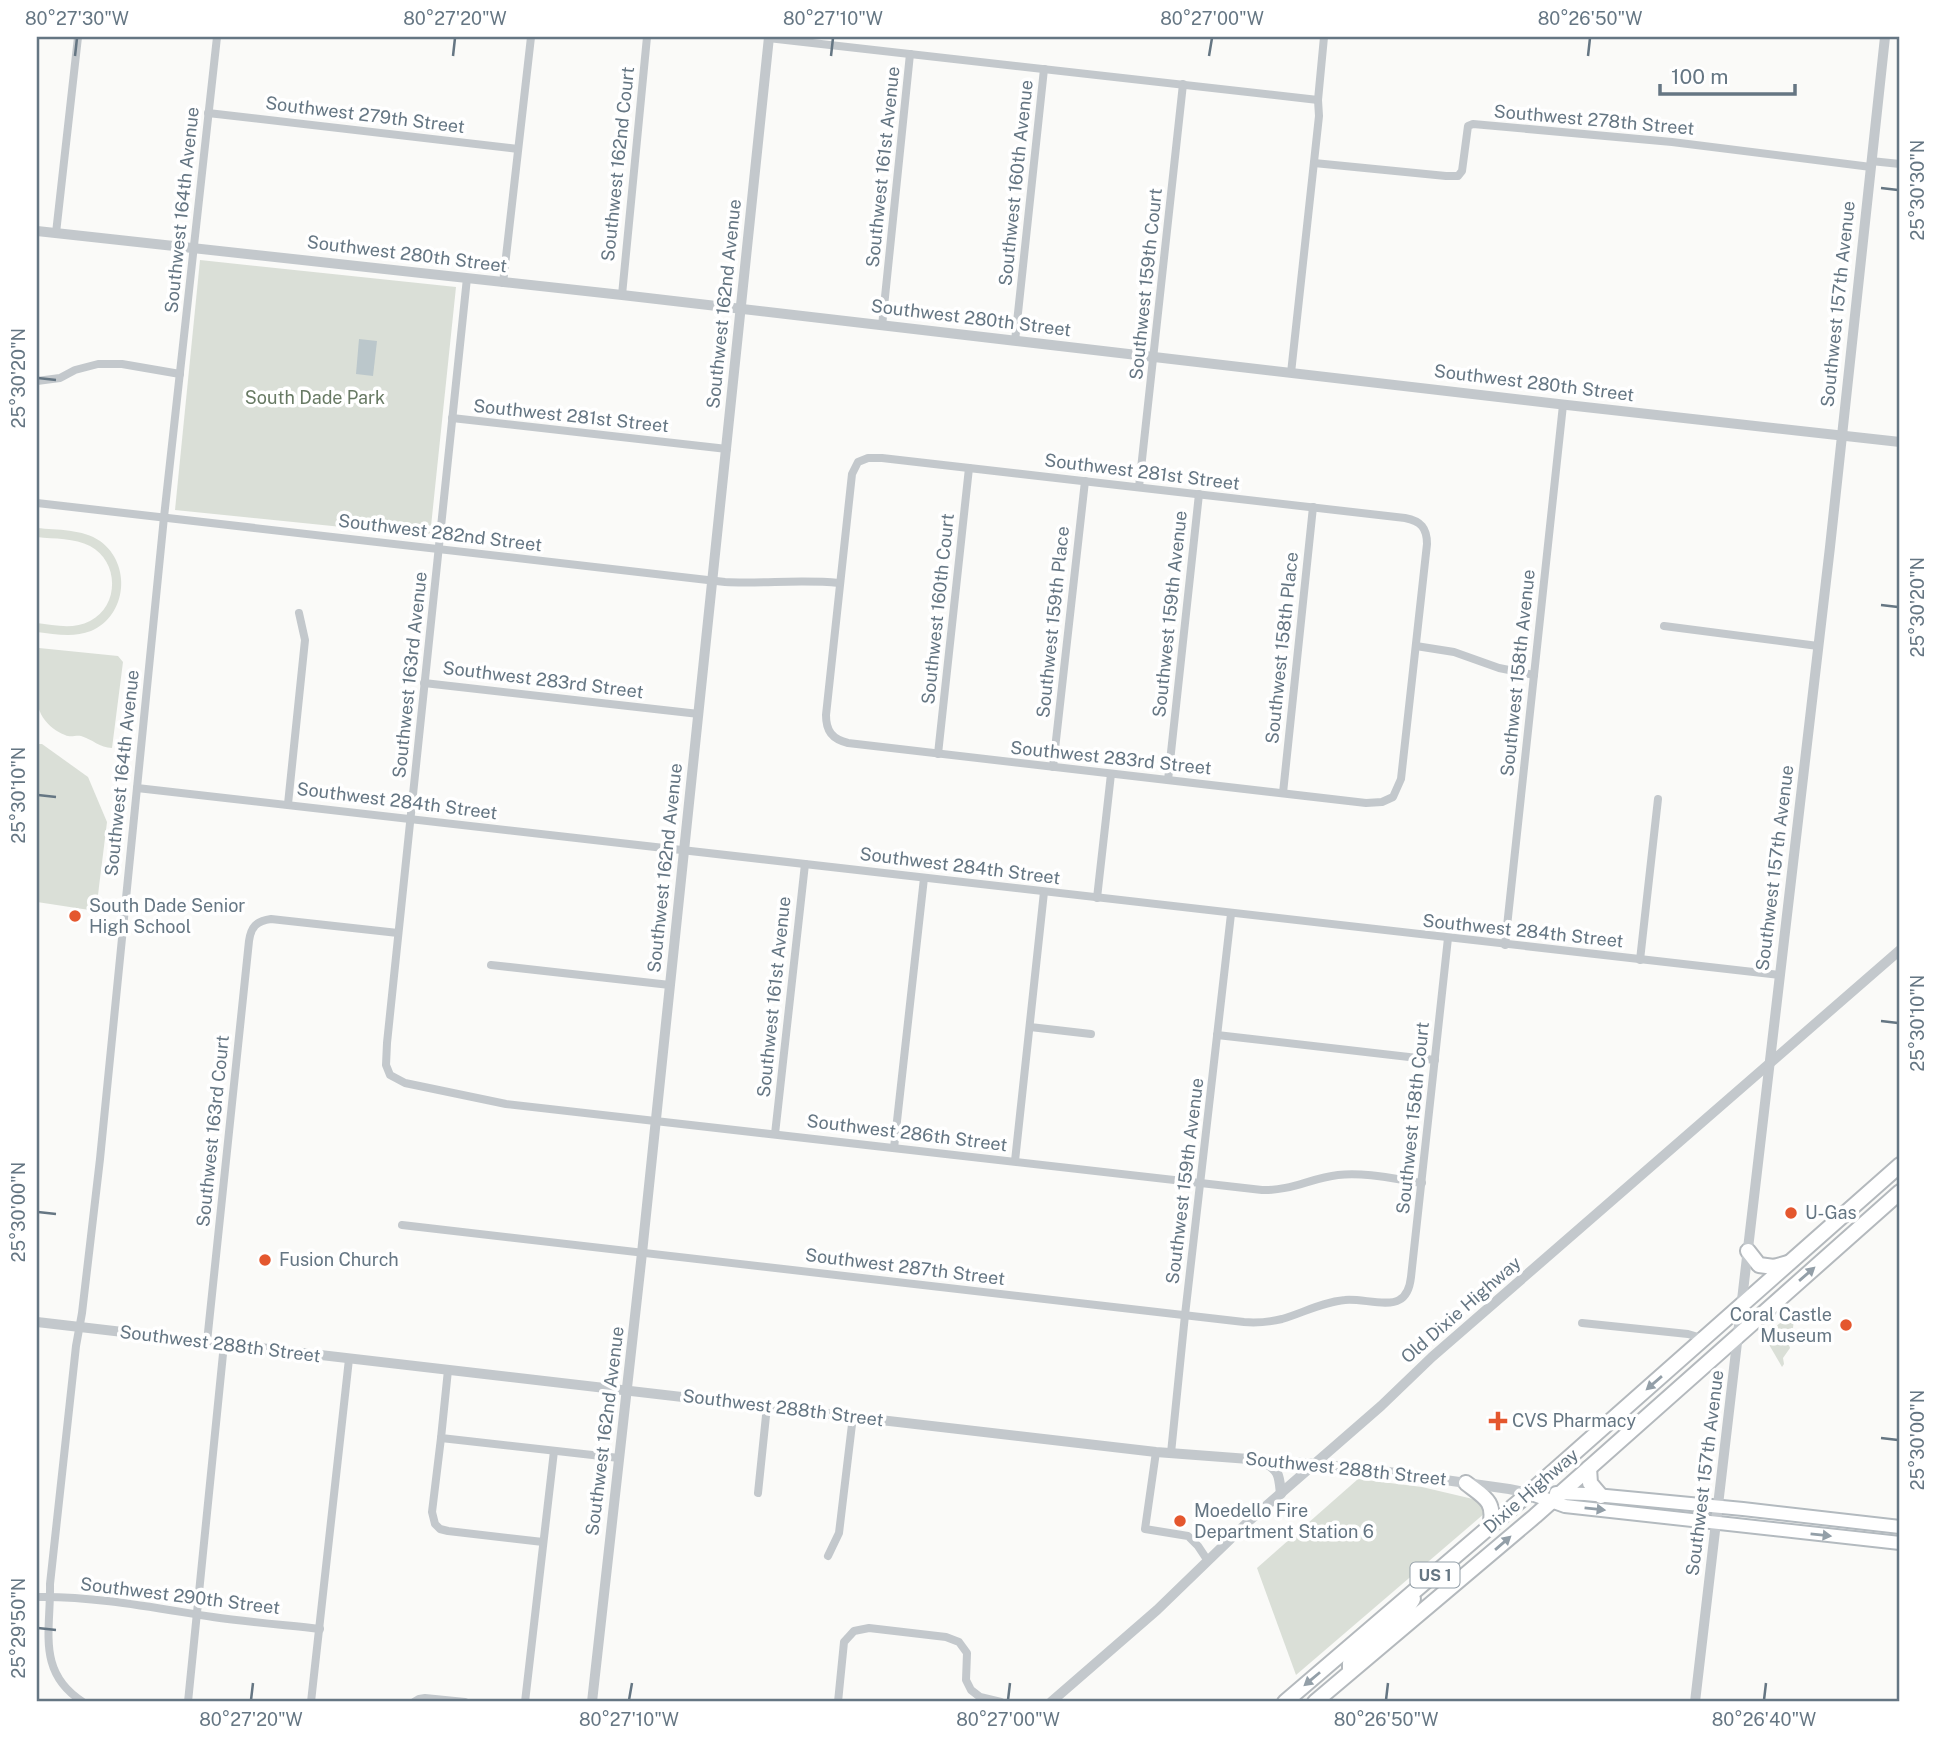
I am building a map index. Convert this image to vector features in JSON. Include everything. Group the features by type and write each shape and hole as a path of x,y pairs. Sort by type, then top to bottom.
{"highway":[{"name":"Dixie Highway","path":"1285,1702 1529,1493 1900,1165"},
{"name":"Dixie Highway","path":"1315,1702 1556,1497 1900,1192"},
{"path":"1748,1251 1754,1261 1767,1267 1793,1261"},
{"path":"1589,1468 1590,1483 1601,1496"},
{"path":"1466,1483 1491,1504 1493,1513 1490,1526"},
{"path":"1350,1673 1353,1657 1400,1620 1419,1588"}],"main road":[{"name":"Southwest 288th Street","path":"1529,1493 1556,1497 1601,1496 1900,1527"},
{"name":"Southwest 288th Street","path":"1556,1497 1565,1506 1900,1543"}],"street":[{"path":"56,233 78,37"},
{"name":"Southwest 164th Avenue","path":"83,1702 64,1686 50,1661 50,1584 100,1159 164,517 217,37"},
{"path":"503,282 531,37"},
{"name":"Southwest 162nd Court","path":"622,295 647,37"},
{"path":"769,37 1318,100"},
{"name":"Southwest 162nd Avenue","path":"593,1702 769,37"},
{"path":"1291,373 1319,117 1324,37"},
{"name":"Southwest 157th Avenue","path":"1695,1702 1842,436 1885,37"},
{"name":"Southwest 161st Avenue","path":"882,326 910,54"},
{"name":"Southwest 160th Avenue","path":"1015,341 1044,69"},
{"name":"Southwest 159th Court","path":"1139,487 1183,84"},
{"name":"Southwest 279th Street","path":"208,113 518,149"},
{"name":"Southwest 278th Street","path":"1314,163 1458,176 1462,171 1468,126 1473,124 1871,164"},
{"path":"1871,164 1900,164"},
{"name":"Southwest 280th Street","path":"37,231 622,295 1900,442"},
{"name":"Southwest 163rd Avenue","path":"390,1075 387,1071 386,1055 467,278"},
{"path":"37,381 60,378 75,370 98,364 122,364 180,374"},
{"name":"Southwest 158th Avenue","path":"1505,945 1563,405"},
{"name":"Southwest 281st Street","path":"452,418 727,449"},
{"name":"Southwest 281st Street","path":"839,583 851,481 858,462 868,458 882,458 1410,519 1422,525 1427,544 1416,646"},
{"name":"Southwest 160th Court","path":"938,754 969,468"},
{"name":"Southwest 159th Place","path":"1053,767 1085,481"},
{"name":"Southwest 159th Avenue","path":"1168,780 1199,494"},
{"name":"Southwest 282nd Street","path":"37,503 713,580 744,583 839,583"},
{"name":"Southwest 158th Place","path":"1283,793 1313,507"},
{"name":"Southwest 283rd Street","path":"839,583 825,715 829,732 837,740 1283,793 1375,803 1393,797 1401,779 1416,646"},
{"path":"288,804 305,640 299,613"},
{"path":"1664,626 1818,646"},
{"path":"1416,646 1454,652 1499,668 1534,675"},
{"name":"Southwest 283rd Street","path":"424,682 699,714"},
{"path":"1097,898 1111,774"},
{"name":"Southwest 284th Street","path":"137,788 1780,975"},
{"path":"1640,960 1658,799"},
{"name":"Southwest 161st Avenue","path":"775,1134 805,864"},
{"path":"894,1148 924,878"},
{"path":"1015,1161 1044,892"},
{"name":"Southwest 159th Avenue","path":"1171,1453 1231,914"},
{"name":"Southwest 163rd Court","path":"207,1342 250,934 256,924 271,919 398,933"},
{"name":"Southwest 158th Court","path":"1401,1299 1407,1292 1411,1277 1448,938"},
{"name":"Old Dixie Highway","path":"1051,1702 1157,1610 1433,1357 1900,950"},
{"path":"491,965 670,985"},
{"path":"1030,1027 1091,1034"},
{"path":"1217,1035 1435,1060"},
{"name":"Southwest 286th Street","path":"390,1075 405,1083 491,1102 1275,1190 1336,1175 1422,1183"},
{"name":"Southwest 287th Street","path":"402,1225 1255,1323 1282,1319 1335,1301 1359,1299 1391,1303 1401,1299"},
{"name":"Southwest 288th Street","path":"37,1322 1171,1453 1315,1464 1529,1493"},
{"path":"1582,1323 1688,1334 1705,1339"},
{"path":"188,1702 224,1345"},
{"path":"311,1702 349,1359"},
{"path":"448,1370 432,1512 435,1524 448,1531 543,1542"},
{"path":"758,1493 767,1406"},
{"path":"828,1556 839,1533 853,1416"},
{"path":"441,1438 619,1458"},
{"path":"525,1702 554,1451"},
{"path":"1156,1451 1145,1530 1188,1536 1208,1561"},
{"path":"1259,1459 1274,1468 1278,1474 1281,1494"},
{"name":"Southwest 290th Street","path":"37,1597 74,1598 320,1629"},
{"path":"838,1702 844,1642 854,1631 860,1629 954,1639 967,1653 967,1680 971,1690 980,1697 1001,1702"},
{"path":"414,1702 425,1698 464,1702"}],"green space":[{"name":"South Dade Park","path":"200,260 456,287 430,536 175,510"},
{"path":"37,528 86,534 100,541 110,551 121,576 121,589 112,614 103,624 78,634 37,632 37,623 70,626 90,621 107,605 112,584 111,572 100,553 78,541 37,537"},
{"path":"39,648 118,656 123,662 112,748 81,736 65,735 44,719 36,698 35,686"},
{"path":"37,744 42,744 88,777 107,822 96,911 37,902"},
{"path":"1795,1311 1793,1328 1787,1340 1790,1348 1783,1358 1782,1367 1764,1336"},
{"path":"1358,1479 1422,1487 1473,1499 1484,1506 1485,1513 1296,1675 1257,1568"}],"shaded area":[{"path":"359,339 377,341 373,376 356,374"}],"place":[{"name":"South Dade Senior High School","path":"75,916"},
{"name":"U-Gas","path":"1791,1213"},
{"name":"Fusion Church","path":"265,1260"},
{"name":"Coral Castle Museum","path":"1846,1325"},
{"name":"CVS Pharmacy","path":"1498,1421"},
{"name":"Moedello Fire Department Station 6","path":"1180,1521"}]}
